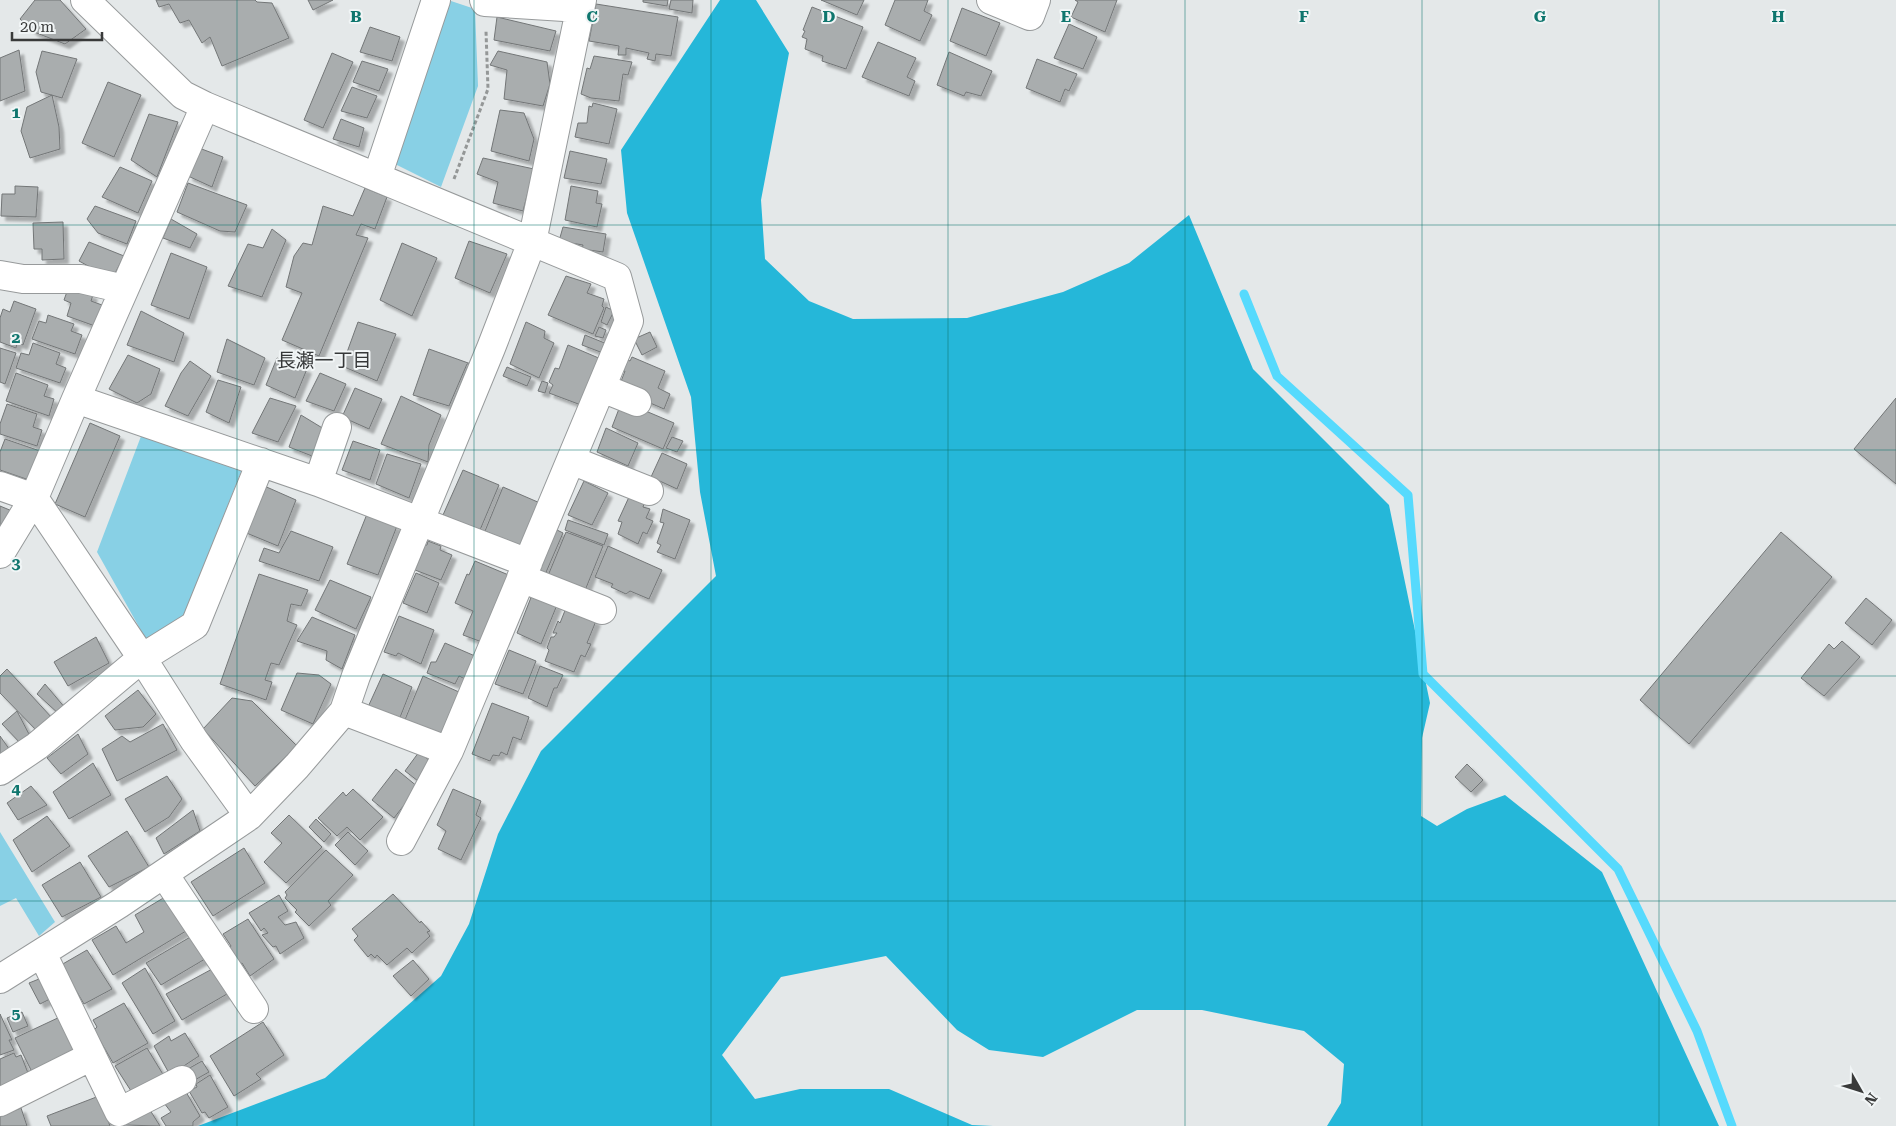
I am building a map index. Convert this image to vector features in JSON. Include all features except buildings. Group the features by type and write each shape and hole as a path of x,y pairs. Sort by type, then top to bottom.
{"street":[{"path":"85,0 183,95 205,106 616,277 629,321 449,751 402,841"},
{"path":"377,178 436,0"},
{"path":"991,0 1030,16 1036,0"},
{"path":"0,979 164,874 249,816 298,766 344,711 356,676 532,242 581,4 485,1"},
{"path":"0,554 34,498 205,106"},
{"path":"0,276 23,279 81,278 124,289"},
{"path":"602,388 637,402"},
{"path":"76,399 318,482 420,521 525,570 602,610"},
{"path":"318,482 337,427"},
{"path":"571,460 649,491"},
{"path":"0,771 37,746 142,658 195,625 261,462"},
{"path":"0,486 34,498 142,658 194,740 249,816"},
{"path":"344,711 449,751"},
{"path":"164,874 254,1009"},
{"path":"42,953 119,1112 182,1080"},
{"path":"0,1102 92,1056"}],"path":[{"path":"444,205 488,89 485,1"}],"shaded area":[{"path":"448,0 475,9 478,86 441,187 393,163"},
{"path":"720,0 756,0 789,53 761,200 765,259 809,301 853,319 967,318 1063,292 1129,263 1189,215 1253,369 1389,505 1430,703 1422,738 1421,816 1437,826 1467,809 1505,795 1602,872 1719,1126 1327,1126 1341,1103 1344,1064 1304,1031 1202,1010 1137,1010 1043,1057 989,1050 957,1030 886,956 781,977 722,1055 755,1099 800,1089 889,1089 972,1125 993,1126 198,1126 325,1078 441,976 469,924 498,834 541,751 716,576 700,492 691,397 627,213 621,150"},
{"path":"143,431 244,464 185,614 148,643 97,552"},
{"path":"0,832 55,922 39,936 16,898 0,906"}],"waterway":[{"path":"1244,294 1277,376 1408,495 1423,674 1618,869 1697,1031 1732,1126"}],"district":[{"name":"長瀬一丁目","path":"324,360"}]}
